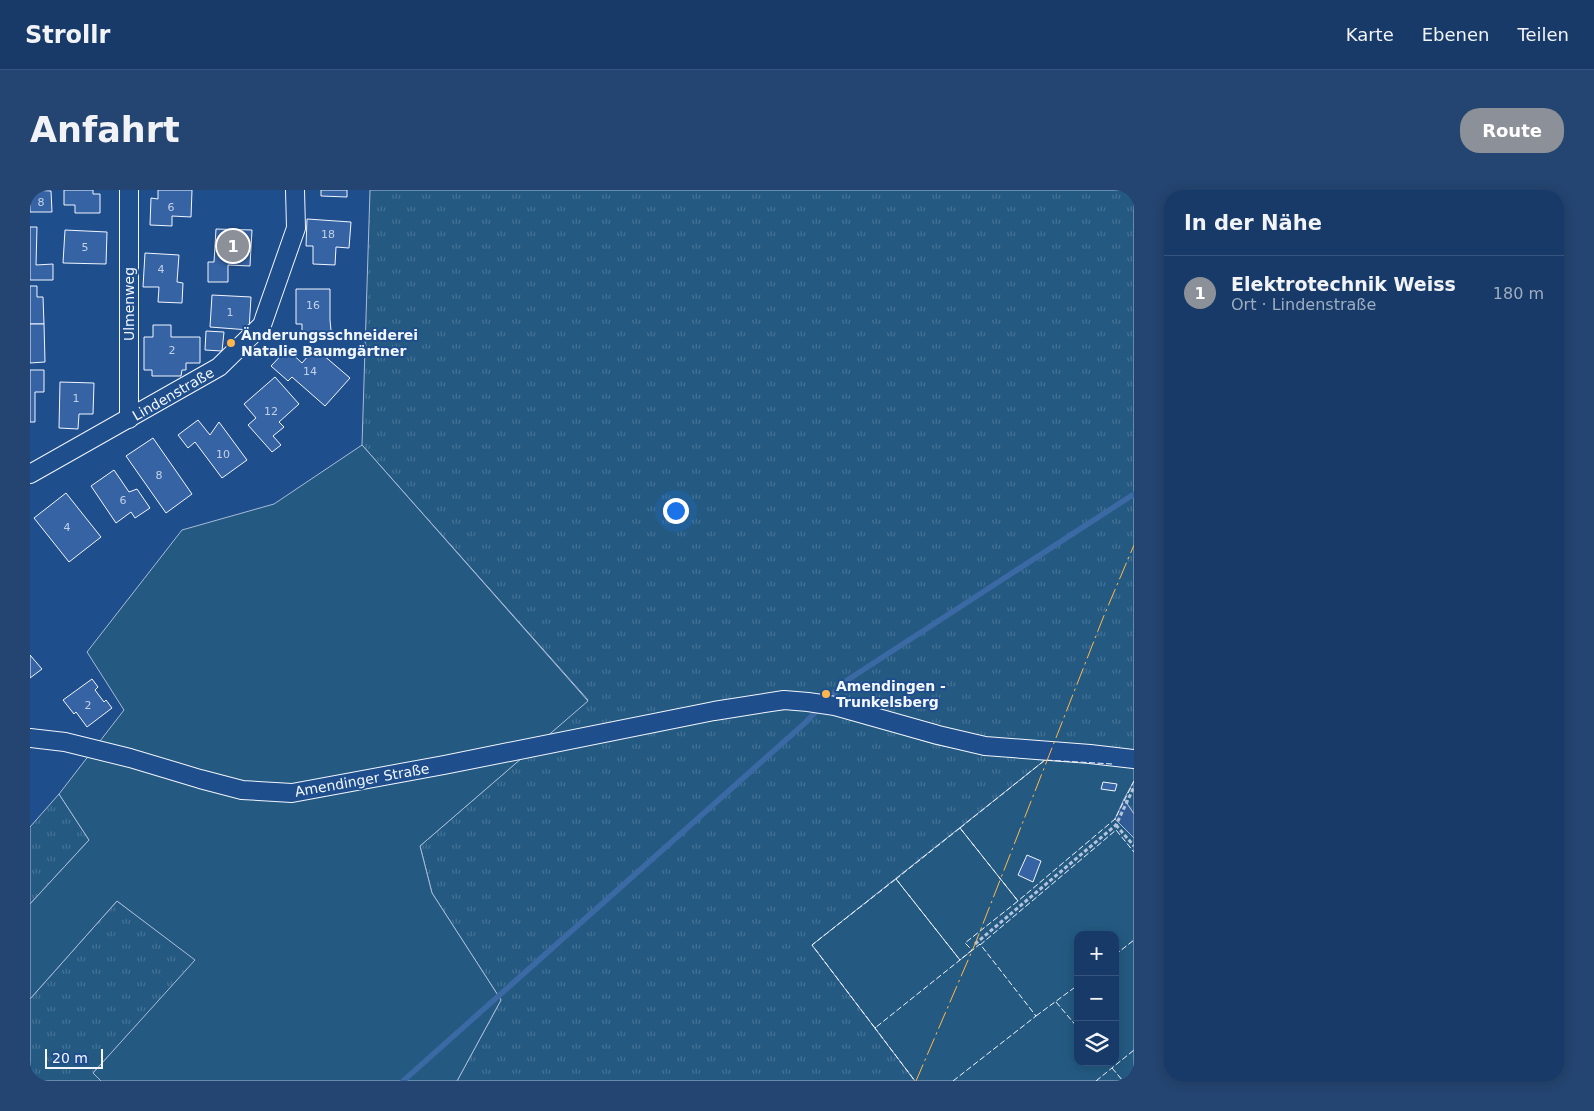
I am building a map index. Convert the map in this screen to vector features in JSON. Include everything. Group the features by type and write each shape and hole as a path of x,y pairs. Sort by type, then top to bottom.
{"street":[{"name":"Ulmenweg","path":"129,190 129,419"},
{"name":"Lindenstraße","path":"30,474 219,367 262,325 296,228 295,190"},
{"name":"Amendinger Straße","path":"30,738 74,744 242,790 292,793 379,778 714,711 784,700 835,706 985,746 1134,759"}],"path":[{"path":"975,944 1116,824 1134,787"},
{"path":"1116,824 1134,846"}],"green space":[{"path":"370,190 1134,190 1134,753 988,738 954,731 834,699 546,737 588,700 362,445"},
{"path":"362,445 588,701 420,846 432,893 501,1000 457,1081 101,1081 93,1073 195,960 117,901 30,999 30,904 89,840 59,794 124,710 87,652 182,530 274,504"},
{"path":"799,709 834,714 938,745 975,752 1045,760 1134,766 1134,814 1124,800 960,828 812,945 915,1081 457,1081 501,1000 432,893 420,846 524,756 705,721 776,710"},
{"path":"1045,760 1077,760 1134,766 1134,781 1124,799 1134,814 1134,1081 915,1081 812,945"},
{"path":"59,794 89,840 30,904 30,827"},
{"path":"117,901 196,960 93,1073 101,1081 30,1081 30,999"}],"shaded area":[{"path":"1124,799 1134,814 1134,838 1115,819"}],"building":[{"path":"30,190 51,191 52,212 30,212"},
{"path":"64,190 93,190 93,194 100,194 100,213 75,213 75,205 64,205"},
{"path":"158,190 192,190 191,217 172,216 172,226 150,225 151,198 158,199"},
{"path":"321,190 347,190 347,197 321,196"},
{"path":"307,219 351,222 349,248 336,247 335,265 313,264 313,246 306,246"},
{"path":"30,227 37,227 36,265 53,264 53,280 30,280"},
{"path":"216,229 252,230 250,266 228,265 228,282 208,282 208,262 214,262"},
{"path":"65,230 107,232 106,264 63,263"},
{"path":"145,253 179,255 177,282 183,283 182,303 158,302 159,287 143,287"},
{"path":"30,286 37,286 37,297 43,297 44,324 30,324"},
{"path":"296,289 330,289 332,341 302,332 302,324 296,324"},
{"path":"212,295 251,297 249,330 210,327"},
{"path":"30,324 44,324 45,362 30,363"},
{"path":"153,325 171,325 171,337 200,337 200,363 186,363 186,370 182,370 181,376 152,376 152,370 144,370 144,337 153,337"},
{"path":"206,331 224,332 222,351 205,350"},
{"path":"315,348 350,378 325,406 292,377 288,381 271,366 287,349 302,363"},
{"path":"30,370 44,370 44,392 35,392 35,422 30,422"},
{"path":"275,377 299,404 279,422 284,427 273,436 281,445 272,452 248,425 256,418 244,404"},
{"path":"60,382 94,383 93,414 79,414 78,429 59,428"},
{"path":"198,420 210,435 219,422 247,460 222,478 195,442 188,448 178,435"},
{"path":"153,438 192,494 166,513 126,456"},
{"path":"114,470 129,492 137,489 150,508 135,518 131,512 116,523 91,486"},
{"path":"66,493 101,537 69,562 34,518"},
{"path":"30,655 42,669 30,678"},
{"path":"92,679 98,687 95,690 104,702 106,700 112,708 87,727 76,712 74,714 63,700"},
{"path":"1103,782 1117,784 1115,791 1101,789"},
{"path":"1027,855 1041,861 1033,882 1018,875"}],"waterway":[{"path":"403,1081 805,723 846,681 1134,494"}],"fence":[{"path":"1112,764 1045,760 960,828 1018,901 1115,819 1134,781"},
{"path":"960,828 1018,901 965,943 972,950 960,960 896,879 960,828"},
{"path":"980,945 1116,830 1134,852"},
{"path":"896,879 960,960 875,1028 812,945 896,879"},
{"path":"1119,952 1134,940"},
{"path":"953,1081 1036,1016 980,944 960,960"},
{"path":"1036,1016 1074,988"},
{"path":"1056,1002 1074,1023"},
{"path":"876,1027 915,1081"},
{"path":"1096,1081 1134,1050"},
{"path":"1112,1068 1123,1081"}],"power":[{"path":"916,1081 975,944 1103,618 1134,545"}],"place":[{"name":"Elektrotechnik Weiss","path":"233,246"},
{"name":"Änderungsschneiderei Natalie Baumgärtner","path":"231,343"},
{"name":"Amendingen - Trunkelsberg","path":"826,694"}]}
